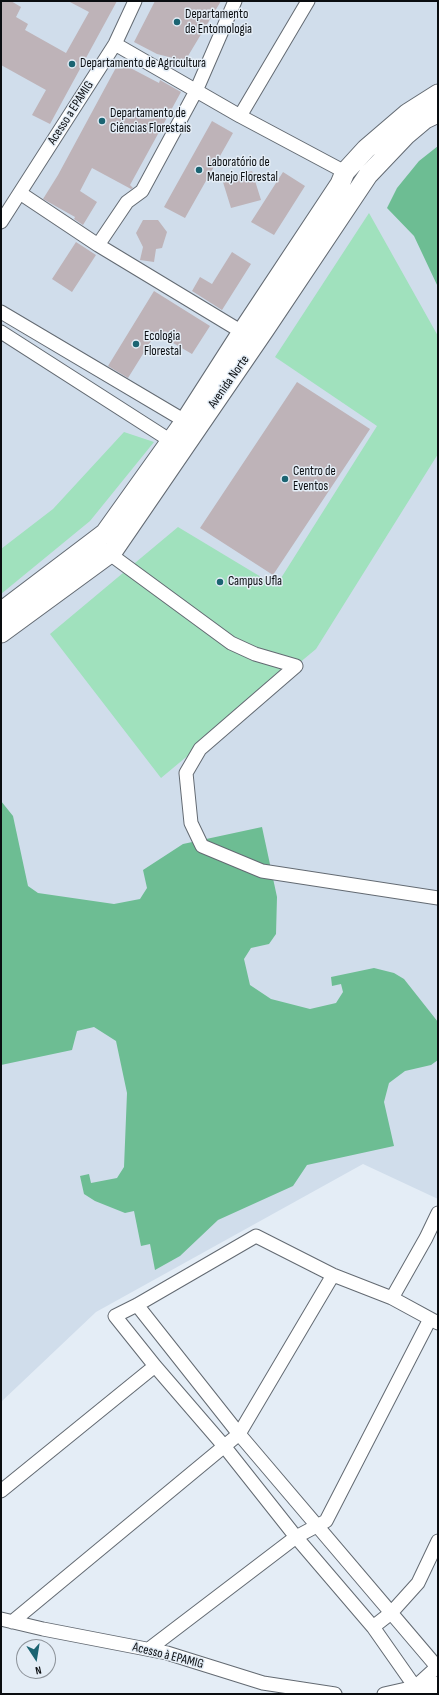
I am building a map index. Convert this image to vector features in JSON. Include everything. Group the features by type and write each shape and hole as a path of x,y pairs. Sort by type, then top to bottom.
{"street":[{"name":"Acesso a EPAMIG","path":"1,222 115,44 135,1"},
{"path":"98,245 127,202 142,191 196,91 235,1"},
{"path":"240,116 308,1"},
{"path":"115,44 240,116 352,177"},
{"name":"Avenida Norte","path":"1,612 105,533 185,421 242,332 352,177 366,149 408,113 438,94"},
{"name":"Avenida Norte","path":"1,633 109,554 118,544 349,205 352,177 425,120 438,113"},
{"path":"20,193 98,245 242,332"},
{"path":"1,312 185,421"},
{"path":"1,332 171,441"},
{"path":"68,374 78,357"},
{"path":"93,542 231,643 255,654 296,666 200,748 186,773 191,823 202,846 262,871 438,898"},
{"path":"392,1298 426,1238 438,1213"},
{"path":"149,1650 296,1537 326,1521 434,1321 392,1298 333,1275 256,1236 137,1305 115,1316 155,1366 224,1446 296,1537 373,1627 421,1692"},
{"path":"6,1621 239,1434 333,1275"},
{"path":"137,1305 239,1434 437,1667 421,1692"},
{"path":"1,1491 155,1366"},
{"path":"373,1627 391,1613 418,1582 438,1541"},
{"name":"Acesso à EPAMIG","path":"6,1621 167,1653 263,1682 335,1694"},
{"path":"384,1694 421,1692 438,1686"}],"shaded area":[{"name":"Campus Ufla","path":"1,1 438,1 438,1199 363,1164 96,1312 1,1402"}],"green space":[{"path":"438,146 438,287 414,236 387,208 397,188 419,161"},
{"path":"369,213 438,336 438,454 316,649 161,778 50,634 178,527 276,586 377,426 275,357"},
{"path":"124,432 154,442 90,521 1,594 1,549 53,509"},
{"path":"1,801 13,816 28,886 38,893 114,904 140,899 147,888 143,870 183,844 262,827 277,897 276,934 269,944 251,948 244,959 250,985 271,999 310,1009 336,1003 343,992 341,984 332,986 331,977 374,968 394,973 404,979 438,1022 438,1060 431,1065 405,1071 389,1083 384,1102 394,1146 307,1165 293,1186 218,1220 180,1256 155,1270 150,1244 141,1246 134,1211 125,1213 95,1201 84,1194 80,1176 89,1174 91,1183 117,1178 124,1167 127,1093 116,1041 94,1027 77,1031 72,1050 1,1065"}],"building":[{"path":"1,1 11,1 21,7 16,17 28,24 25,30 66,53 89,12 68,1 117,1 50,124 32,115 46,90 1,65"},
{"name":"Departamento de Entomologia","path":"155,1 221,1 185,61 157,54 134,42"},
{"path":"119,62 159,83 160,80 181,92 130,185 133,188 131,189 92,168 80,191 97,202 83,225 74,219 75,217 43,199 58,175"},
{"name":"Laboratório de Manejo Florestal","path":"212,121 233,133 185,218 164,207"},
{"path":"252,171 261,200 231,208 222,179"},
{"path":"283,172 305,186 274,235 251,222"},
{"path":"143,220 158,220 167,232 162,248 156,249 154,262 140,260 143,247 136,233"},
{"path":"76,242 96,255 72,292 52,279"},
{"path":"232,252 251,264 222,310 192,291 200,277 212,284"},
{"name":"Ecologia Florestal","path":"154,291 210,326 192,354 156,333 128,378 108,366"},
{"name":"Centro de Eventos","path":"297,382 370,429 273,575 200,528"}],"place":[{"name":"Departamento de Entomologia","path":"177,22"},
{"name":"Departamento de Agricultura","path":"72,64"},
{"name":"Departamento de Ciências Florestais","path":"102,121"},
{"name":"Laboratório de Manejo Florestal","path":"199,170"},
{"name":"Ecologia Florestal","path":"136,344"},
{"name":"Centro de Eventos","path":"285,479"},
{"name":"Campus Ufla","path":"220,582"}]}
